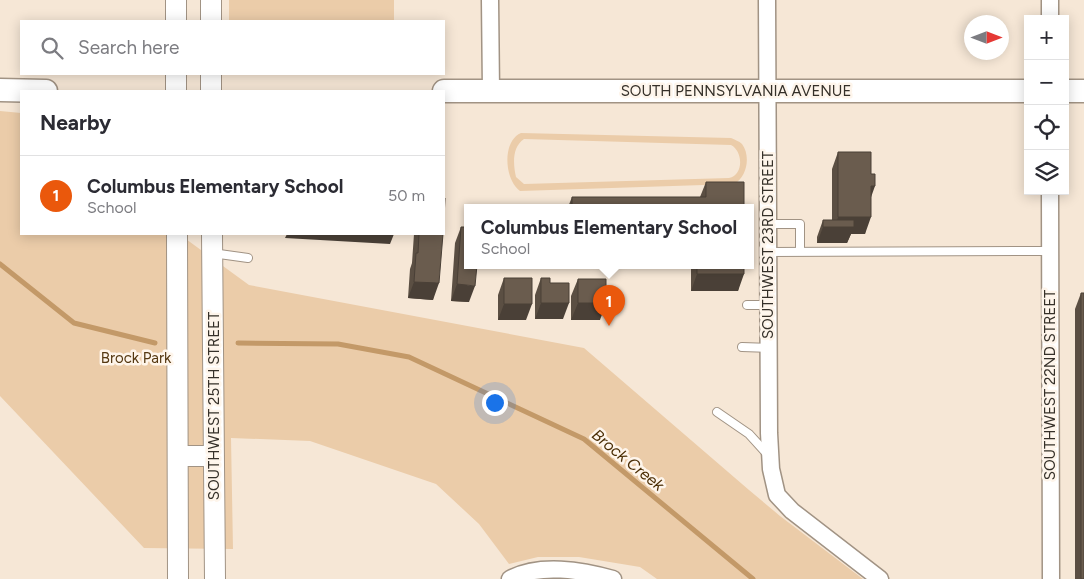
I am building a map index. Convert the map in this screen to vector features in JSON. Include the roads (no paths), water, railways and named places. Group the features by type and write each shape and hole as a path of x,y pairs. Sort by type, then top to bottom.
{"main road":[{"path":"0,90 20,90"},
{"name":"SOUTH PENNSYLVANIA AVENUE","path":"445,91 1024,91"},
{"path":"1069,91 1084,91"}],"street":[{"path":"176,0 176,20"},
{"path":"211,0 211,20"},
{"path":"490,0 491,91"},
{"name":"SOUTHWEST 23RD STREET","path":"767,0 768,348 770,457 774,489 792,511 880,579"},
{"path":"1050,0 1050,15"},
{"path":"176,75 176,90"},
{"path":"211,75 211,90"},
{"name":"SOUTHWEST 22ND STREET","path":"1050,195 1051,579"},
{"path":"177,235 178,579"},
{"name":"SOUTHWEST 25TH STREET","path":"212,243 215,579"},
{"path":"178,456 214,456"},
{"path":"510,579 531,572 550,570 582,573 612,579"}],"lane":[{"path":"768,224 800,224 800,252"},
{"path":"212,243 248,258"},
{"path":"768,252 970,252 1004,248 1050,251"},
{"path":"970,252 970,261"},
{"path":"747,305 768,305"},
{"path":"742,347 768,348"},
{"path":"717,412 749,434 770,457"}],"waterway":[{"name":"Brock Creek","path":"0,264 74,323 155,343"},
{"name":"Brock Creek","path":"238,343 338,344 409,357 584,439 753,579"}],"place":[{"name":"Columbus Elementary School","path":"609,326"}],"park label":[{"name":"Brock Park","path":"136,358"}]}
